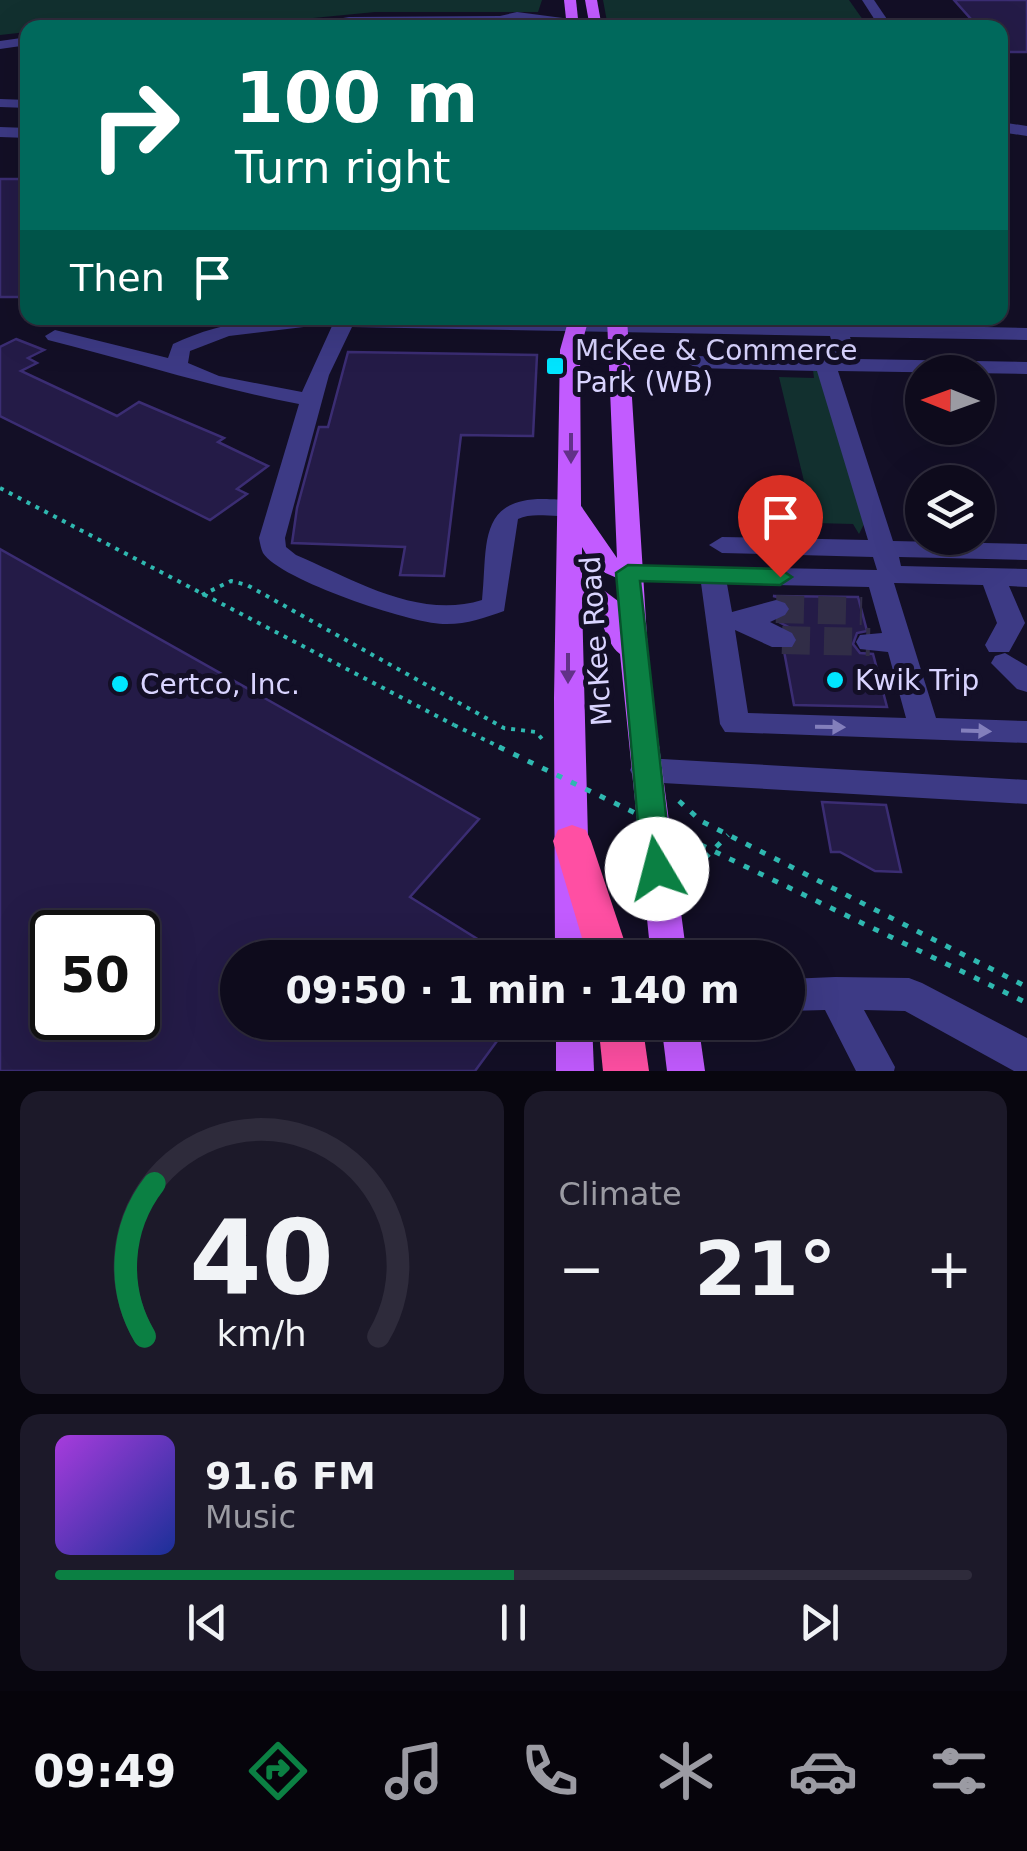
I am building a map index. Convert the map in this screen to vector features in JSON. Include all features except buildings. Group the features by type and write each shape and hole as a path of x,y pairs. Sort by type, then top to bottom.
{"highway":[{"path":"572,841 603,940"},
{"path":"622,1040 626,1071"}],"main road":[{"name":"McKee Road","path":"574,940 568,591 570,350 577,325"},
{"name":"McKee Road","path":"617,325 635,670 667,940"},
{"path":"571,508 597,556 611,568 628,573"},
{"path":"568,591 596,594 607,602 635,670"},
{"path":"574,1040 575,1071"},
{"path":"682,1040 686,1071"}],"street":[{"path":"368,20 500,20"},
{"path":"177,366 180,348 200,336 262,325"},
{"path":"343,325 318,376 272,538 274,550 287,561 414,612 461,618 495,605 502,520 510,511 523,507 571,508"},
{"path":"836,325 838,365 884,548 886,577 876,611 899,643 924,729"},
{"path":"855,325 1027,334"},
{"path":"55,336 177,366 214,381 311,400"},
{"path":"696,362 1027,368"},
{"path":"722,544 1027,552"},
{"path":"628,573 1027,578"},
{"path":"713,576 733,621 735,724 1027,732"},
{"path":"992,576 1014,652"},
{"path":"733,621 776,609"},
{"path":"733,621 782,640"},
{"path":"870,642 899,643"},
{"path":"645,770 1027,792"},
{"path":"835,993 876,1067 874,1071"},
{"path":"805,994 909,995 1027,1058"}],"path":[{"path":"0,488 454,725 1027,1004"},
{"path":"202,596 221,584 247,585 504,728 536,732"},
{"path":"686,807 701,821 1027,987"},
{"path":"697,866 728,835"}],"green space":[{"path":"0,0 542,0 538,12 375,12 292,20 20,20 20,33 0,35"},
{"path":"603,0 849,0 863,20 607,20"},
{"path":"813,370 819,372 864,524 859,534 853,524 814,523 779,377 814,378"}],"tunnel":[{"path":"776,609 862,611"},
{"path":"782,640 870,642"}],"place":[{"name":"McKee & Commerce Park (WB)","path":"555,366"},
{"name":"Kwik Trip","path":"835,680"},
{"name":"Certco, Inc.","path":"120,684"}],"route":[{"path":"657,869 628,573 780,577"}]}
